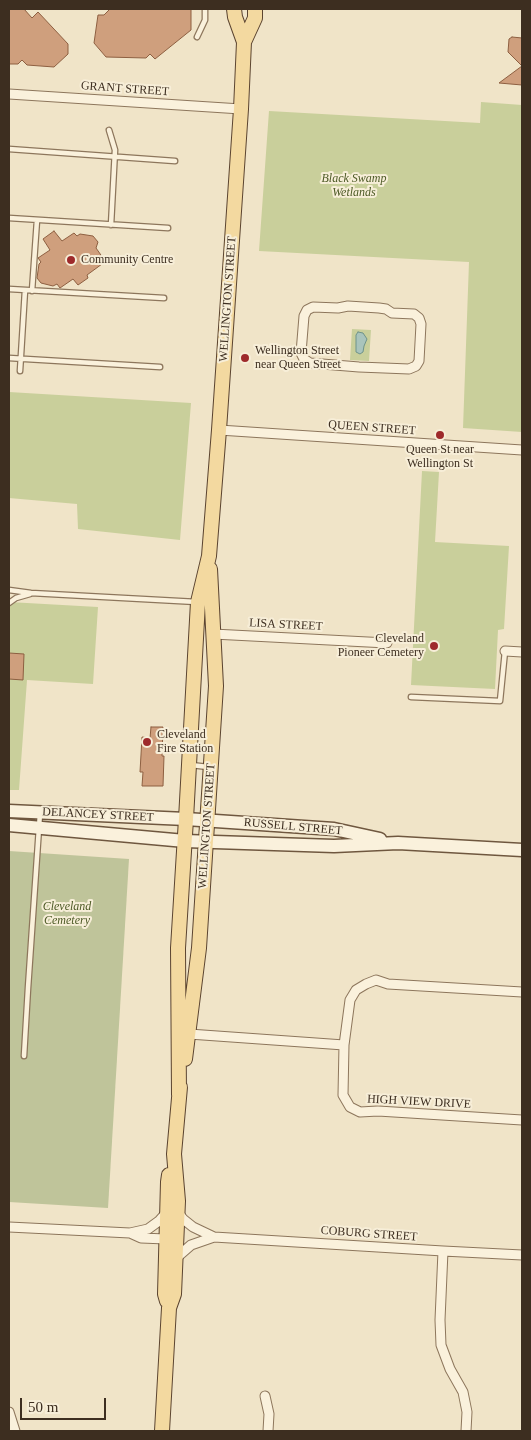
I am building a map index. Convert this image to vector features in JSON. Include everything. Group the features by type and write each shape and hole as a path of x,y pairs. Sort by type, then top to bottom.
{"main road":[{"name":"WELLINGTON STREET","path":"234,9 244,42"},
{"name":"WELLINGTON STREET","path":"179,1095 178,948 198,602 209,556 220,430 244,42 255,18 255,9"},
{"name":"WELLINGTON STREET","path":"169,1308 164,1294 172,1212 178,1201 174,1154 179,1095 189,1034 199,948 216,686 209,556"},
{"name":"DELANCEY STREET","path":"9,811 186,819"},
{"name":"RUSSELL STREET","path":"186,819 334,829 398,843"},
{"name":"DELANCEY STREET","path":"9,825 185,841"},
{"name":"RUSSELL STREET","path":"185,841 334,846 398,843 522,850"},
{"name":"WELLINGTON STREET","path":"162,1431 169,1308 174,1294 175,1259 171,1237"}],"street":[{"name":"GRANT STREET","path":"9,94 240,109"},
{"path":"348,306 379,308 386,309 392,313 414,314 419,318 421,324 419,361 416,366 409,370 359,367 310,363 304,359 301,353 304,316 307,310 314,307 338,308 348,306"},
{"name":"QUEEN STREET","path":"220,430 522,450"},
{"name":"LISA STREET","path":"213,634 387,643"},
{"path":"506,651 522,652"},
{"name":"HIGH VIEW DRIVE","path":"522,992 388,984 376,980 366,984 356,990 350,1000 344,1045 343,1095 350,1107 360,1112 378,1110 522,1120"},
{"path":"189,1034 344,1045"},
{"path":"9,1227 130,1233 148,1229 172,1212"},
{"name":"COBURG STREET","path":"172,1212 194,1227 214,1237"},
{"path":"130,1233 140,1238 171,1237"},
{"name":"COBURG STREET","path":"175,1259 191,1245 214,1237 522,1254"},
{"path":"443,1251 440,1320 441,1346 450,1369 463,1392 467,1412 466,1431"},
{"path":"264,1396 269,1414 268,1431"},
{"path":"9,1412 15,1431"}],"lane":[{"path":"197,37 205,20 205,9"},
{"path":"109,130 115,150 111,225"},
{"path":"9,149 175,161"},
{"path":"9,218 168,228"},
{"path":"32,290 37,220"},
{"path":"9,289 164,298"},
{"path":"20,371 25,290"},
{"path":"9,358 160,367"},
{"path":"9,590 32,593 198,602"},
{"path":"9,603 16,598 32,593"},
{"path":"411,697 500,701 506,651"},
{"path":"189,765 210,767"},
{"path":"24,1056 40,812"},
{"path":"66,829 67,813"}],"green space":[{"name":"Black Swamp Wetlands","path":"481,102 522,105 522,432 463,428 469,262 259,251 269,111 480,123"},
{"path":"352,329 371,330 369,361 350,360"},
{"path":"9,392 191,403 180,540 78,529 77,504 9,498"},
{"path":"422,471 439,472 435,542 509,546 504,629 498,630 495,689 411,685"},
{"path":"9,602 98,607 93,684 27,680 19,790 9,790"},
{"name":"Cleveland Cemetery","path":"9,851 129,859 108,1208 9,1202"}],"water":[{"path":"358,332 363,333 367,339 363,352 360,354 356,352 356,335"}],"building":[{"path":"9,9 24,9 32,18 38,12 68,44 68,54 54,67 27,65 22,60 18,64 9,64"},
{"path":"110,9 191,9 191,30 155,59 150,54 146,58 106,57 94,43 98,15 104,15"},
{"path":"512,37 522,38 522,66 508,52 509,39"},
{"path":"522,66 522,85 499,83"},
{"name":"Community Centre","path":"54,231 62,241 74,233 77,236 80,234 93,236 98,242 96,248 103,258 102,264 87,275 88,278 78,285 73,279 60,288 57,284 53,286 41,283 37,278 41,262 38,258 50,250 43,239"},
{"path":"9,653 24,654 23,680 9,679"},
{"path":"151,727 163,727 163,786 142,786 143,772 140,772 142,737 150,738"}],"place":[{"name":"Community Centre","path":"71,260"},
{"name":"Wellington Street near Queen Street","path":"245,358"},
{"name":"Queen St near Wellington St","path":"440,435"},
{"name":"Cleveland Pioneer Cemetery","path":"434,646"},
{"name":"Cleveland Fire Station","path":"147,742"}]}
